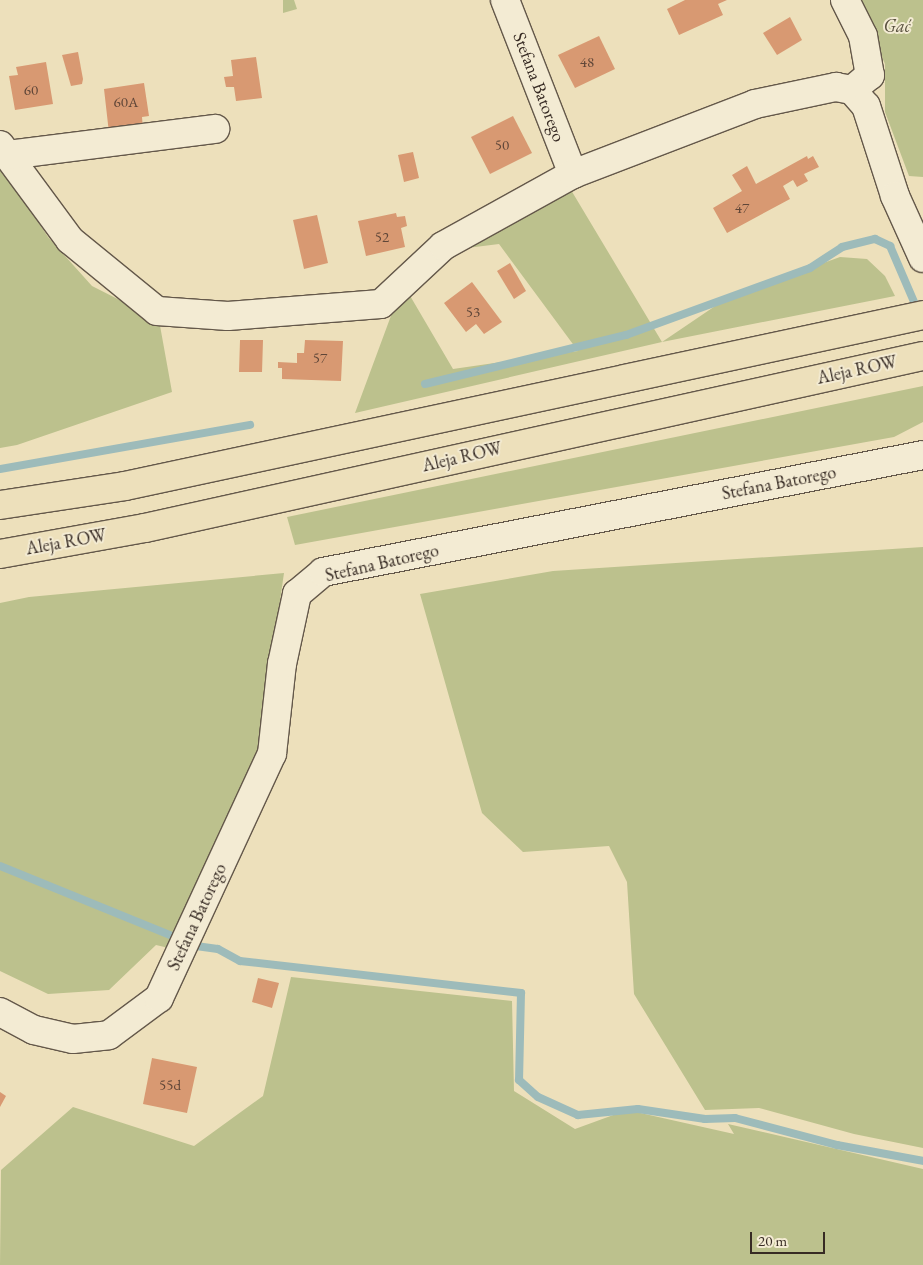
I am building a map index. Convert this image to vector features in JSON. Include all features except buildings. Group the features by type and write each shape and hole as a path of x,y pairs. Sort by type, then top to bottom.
{"main road":[{"path":"0,506 135,484 923,315"},
{"name":"Aleja ROW","path":"0,554 145,528 919,357"}],"street":[{"name":"Stefana Batorego","path":"504,0 573,174"},
{"path":"845,0 863,36 870,75 852,90"},
{"path":"4,150 70,240 157,311 228,316 381,304 444,246 573,174 756,104 836,87 852,90 866,106 895,196 923,258"},
{"path":"4,150 215,129"},
{"name":"Stefana Batorego","path":"0,1012 34,1030 73,1039 109,1035 159,998 272,754 282,664 297,594 323,572 923,455"}],"green space":[{"path":"283,0 294,0 297,9 283,13"},
{"name":"Gać","path":"857,0 923,0 923,177 909,176 885,112 885,64"},
{"path":"0,162 48,237 92,286 159,320 172,392 17,445 0,448"},
{"path":"571,190 662,342 355,413 392,313 409,294 453,369 578,351 499,244 467,248"},
{"path":"840,257 867,259 885,276 895,296 662,342 727,298"},
{"path":"923,386 923,422 894,437 295,545 287,517"},
{"path":"923,547 923,1148 854,1134 759,1108 705,1110 634,994 627,882 609,846 523,852 482,813 420,594 553,571"},
{"path":"284,573 259,746 173,949 156,945 109,990 48,994 0,971 0,603 29,597"},
{"path":"291,977 512,1001 514,1091 575,1129 627,1110 734,1134 728,1124 923,1169 923,1265 0,1265 1,1170 73,1107 194,1146 263,1096"}],"waterway":[{"path":"425,384 626,335 810,268 842,247 875,239 890,246 918,311"},
{"path":"0,469 250,425"},
{"path":"0,866 175,937"},
{"path":"196,946 218,949 240,961 521,993 519,1080 538,1097 578,1115 638,1109 705,1119 735,1118 837,1145 923,1161"}]}
